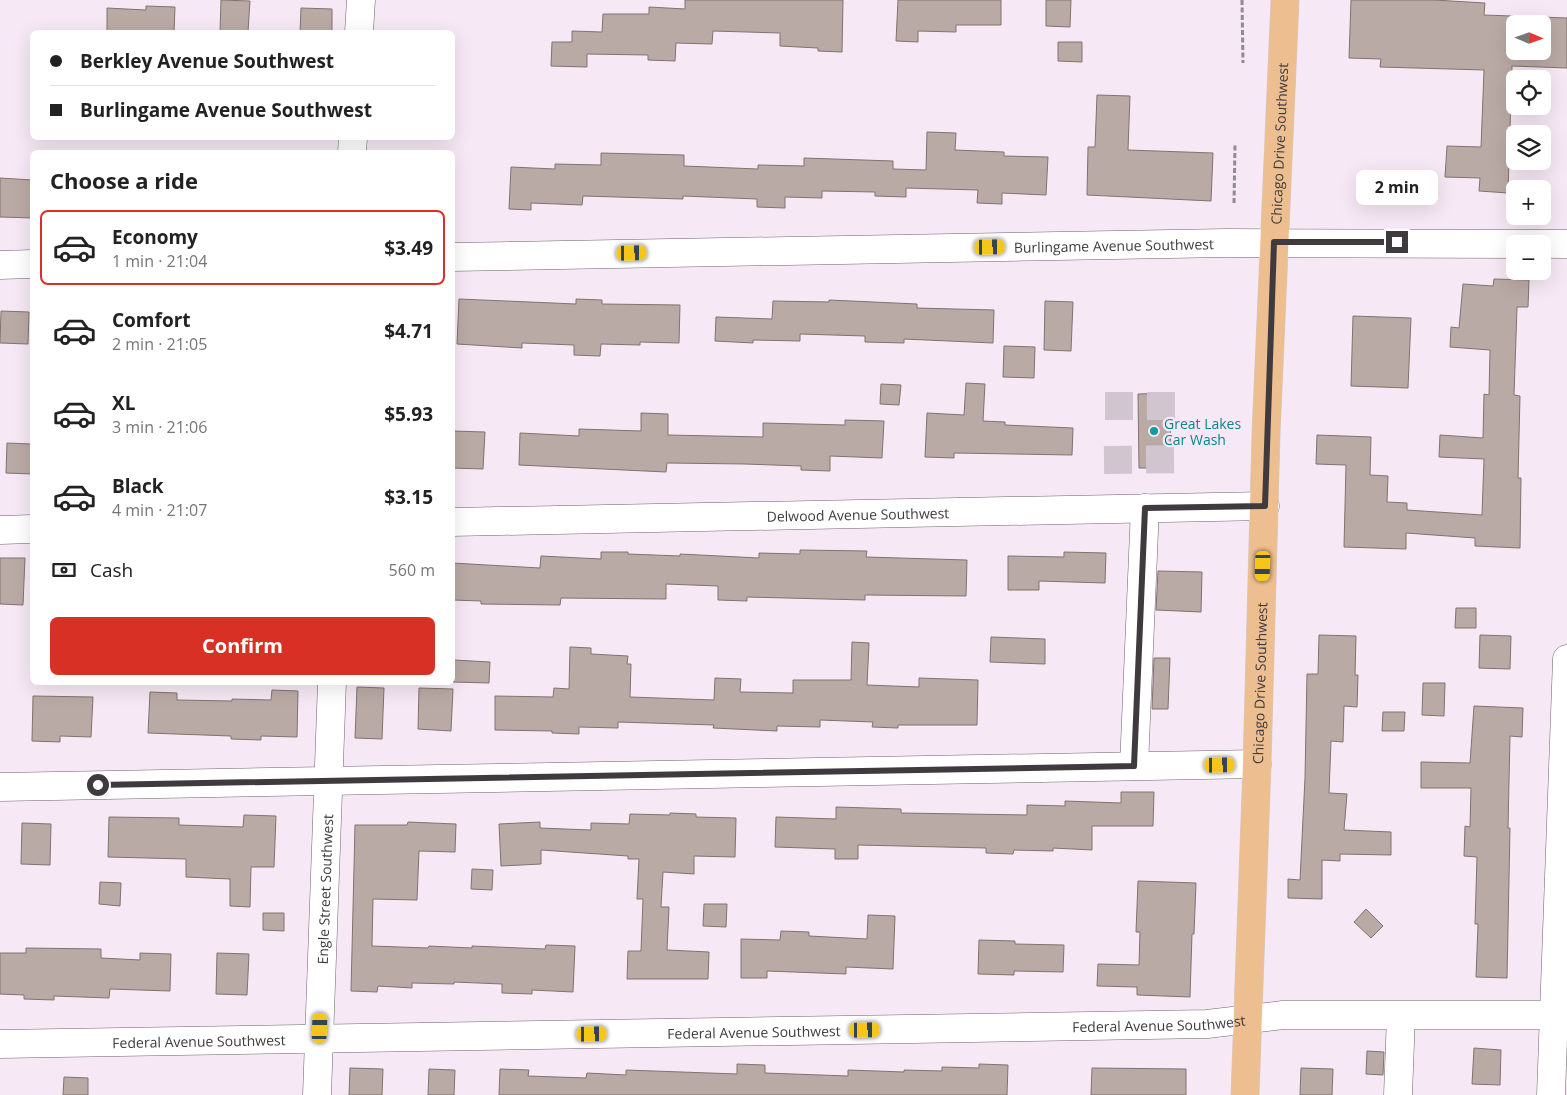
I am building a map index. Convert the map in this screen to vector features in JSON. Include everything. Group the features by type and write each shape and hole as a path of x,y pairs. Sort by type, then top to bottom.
{"main road":[{"name":"Chicago Drive Southwest","path":"1245,1095 1274,242 1285,0"}],"street":[{"path":"359,30 361,0"},
{"name":"Burlingame Avenue Southwest","path":"455,257 1274,242 1567,244"},
{"path":"0,265 30,264"},
{"name":"Delwood Avenue Southwest","path":"455,522 1265,506"},
{"path":"1134,766 1145,508"},
{"path":"0,530 30,529"},
{"path":"1551,1095 1560,1015 1567,659"},
{"name":"Engle Street Southwest","path":"317,1095 332,685"},
{"path":"0,787 1257,764"},
{"name":"Federal Avenue Southwest","path":"0,1044 1202,1024 1283,1015 1560,1015"},
{"path":"1398,1095 1401,1016"}],"path":[{"path":"1242,0 1242,63"},
{"path":"1234,203 1235,145"}],"building":[{"path":"221,0 250,1 248,30 220,30"},
{"path":"685,0 843,0 842,52 818,51 818,48 780,46 780,33 713,31 712,44 676,43 675,61 648,60 648,55 587,54 587,67 551,66 552,42 572,42 572,31 602,32 603,14 649,14 649,7 685,9"},
{"path":"898,0 1001,0 1001,25 956,25 956,32 918,31 918,42 896,41"},
{"path":"1046,0 1071,0 1070,27 1046,26"},
{"path":"1351,0 1434,0 1485,3 1484,15 1506,16 1506,60 1551,60 1551,17 1567,18 1567,68 1512,66 1512,70 1506,70 1506,115 1510,115 1510,125 1506,125 1506,170 1509,170 1508,180 1506,180 1506,193 1479,191 1480,178 1445,177 1447,146 1481,147 1484,70 1380,67 1381,59 1349,58"},
{"path":"146,6 175,7 174,30 107,30 107,8 146,10"},
{"path":"301,8 332,9 332,30 300,30"},
{"path":"1058,42 1082,42 1082,62 1058,61"},
{"path":"1097,95 1130,96 1128,150 1213,153 1211,201 1087,195 1088,147 1095,147"},
{"path":"927,132 956,133 955,150 1004,152 1004,156 1048,157 1046,195 1002,193 1002,204 977,203 978,190 906,188 906,197 875,196 875,192 822,191 822,198 785,197 785,208 757,207 757,199 683,196 683,199 583,196 582,205 531,203 531,210 509,209 511,167 555,169 555,164 601,165 601,153 684,155 684,166 758,169 758,165 804,166 804,158 893,161 893,169 926,170"},
{"path":"0,178 30,180 30,218 0,217"},
{"path":"1494,279 1529,280 1528,307 1517,307 1514,395 1520,396 1518,478 1521,478 1520,548 1475,546 1475,538 1406,533 1406,549 1344,547 1346,465 1316,464 1317,435 1371,437 1370,475 1388,476 1387,502 1407,503 1407,510 1482,515 1484,459 1439,457 1440,435 1483,438 1484,394 1489,395 1490,350 1450,347 1451,327 1459,328 1463,284 1493,286"},
{"path":"459,299 576,304 576,299 602,300 602,304 680,305 679,343 601,344 600,356 574,355 574,345 522,343 522,348 457,344"},
{"path":"829,300 917,304 917,308 994,310 993,343 904,339 904,343 865,342 865,336 800,334 800,341 753,340 753,343 715,341 716,317 772,319 773,301 829,302"},
{"path":"1045,301 1073,302 1071,351 1044,350"},
{"path":"1,311 29,312 28,344 0,343"},
{"path":"1353,316 1411,318 1408,388 1351,386"},
{"path":"1004,346 1035,347 1034,378 1003,377"},
{"path":"966,383 985,384 983,421 1005,422 1005,425 1073,428 1072,455 954,453 954,458 925,457 927,413 964,415"},
{"path":"881,384 901,385 899,405 880,404"},
{"name":"Great Lakes Car Wash","path":"1170,393 1171,468 1139,468 1138,394"},
{"path":"641,413 668,414 668,435 763,437 763,423 845,425 845,420 884,421 882,458 830,456 830,471 801,470 801,466 745,464 667,463 666,472 519,465 520,433 579,436 579,429 641,431"},
{"path":"455,431 485,432 483,469 455,468"},
{"path":"7,443 30,444 30,474 6,473"},
{"path":"800,550 867,551 866,557 967,560 966,596 865,595 865,600 747,597 747,601 718,600 718,586 666,584 666,599 561,598 560,605 481,604 481,601 455,600 455,563 540,568 541,556 601,559 601,552 759,558 759,553 800,554"},
{"path":"1064,552 1106,553 1105,583 1039,581 1039,590 1008,590 1008,556 1064,557"},
{"path":"0,558 25,558 23,605 0,604"},
{"path":"1158,571 1202,572 1201,612 1156,610"},
{"path":"1456,608 1476,608 1476,628 1455,628"},
{"path":"1319,635 1356,636 1355,675 1358,675 1357,707 1344,706 1343,742 1331,741 1329,793 1347,794 1344,830 1391,832 1391,855 1340,854 1340,861 1322,860 1322,899 1288,898 1288,879 1300,880 1305,778 1307,674 1318,674"},
{"path":"1480,635 1511,636 1510,669 1479,668"},
{"path":"991,637 1045,639 1045,664 990,662"},
{"path":"852,642 869,643 867,685 919,687 919,678 978,680 977,725 898,725 898,728 872,727 873,722 820,720 820,727 777,726 777,731 713,728 714,725 618,722 618,728 579,727 579,734 552,733 552,731 495,730 495,696 553,697 554,688 569,689 570,647 591,648 591,654 628,656 627,664 631,664 630,697 714,700 715,678 741,679 740,692 793,693 793,680 851,680"},
{"path":"1154,658 1170,658 1168,709 1152,709"},
{"path":"455,660 490,662 489,683 455,682"},
{"path":"1423,683 1445,683 1444,716 1422,715"},
{"path":"357,687 384,688 382,739 355,738"},
{"path":"419,688 453,689 451,731 418,729"},
{"path":"272,690 298,691 297,737 261,736 261,740 231,739 231,736 148,733 150,692 177,693 177,700 232,701 232,699 271,700"},
{"path":"33,696 93,697 91,737 60,736 60,742 32,741"},
{"path":"1474,706 1523,708 1522,737 1510,736 1507,978 1476,977 1478,924 1475,924 1477,857 1464,856 1465,826 1470,827 1471,788 1421,788 1421,762 1470,763"},
{"path":"1383,712 1405,712 1404,731 1382,731"},
{"path":"1121,792 1154,792 1153,826 1092,826 1092,850 1053,848 1053,851 1014,850 1013,854 986,853 986,848 858,845 858,859 835,859 835,849 775,847 776,817 836,819 836,807 901,809 901,813 1027,815 1027,805 1065,806 1065,801 1121,803"},
{"path":"670,813 696,814 696,817 736,818 735,857 694,856 694,874 663,872 661,907 669,907 667,950 709,952 708,979 627,979 628,951 641,951 643,899 637,899 639,859 628,859 628,856 541,850 541,864 501,866 499,824 540,822 540,828 591,830 591,823 629,824 630,814 670,815"},
{"path":"244,815 276,816 274,867 251,867 250,907 230,906 230,879 186,877 186,859 108,857 109,817 179,818 179,825 243,827"},
{"path":"408,822 456,824 455,852 419,851 417,900 373,899 372,946 472,948 472,946 545,949 546,945 575,946 573,992 532,990 532,994 502,993 502,984 454,982 454,984 412,983 412,988 378,986 377,992 351,991 355,825 407,825"},
{"path":"22,823 51,824 50,865 21,864"},
{"path":"472,869 493,870 492,890 471,889"},
{"path":"1138,881 1196,883 1190,997 1137,995 1137,987 1097,986 1098,964 1139,965 1140,932 1136,932"},
{"path":"100,882 121,883 120,906 99,904"},
{"path":"704,904 727,904 726,927 703,926"},
{"path":"1366,909 1383,926 1371,938 1354,922"},
{"path":"263,913 284,913 284,931 263,930"},
{"path":"868,915 895,916 893,969 846,967 846,974 767,971 767,978 741,978 741,939 780,940 781,931 809,932 809,936 867,939"},
{"path":"979,940 1015,941 1015,944 1064,945 1063,972 1014,971 1014,975 978,974"},
{"path":"26,948 101,949 101,958 140,960 140,953 171,954 170,991 110,989 109,998 54,996 54,1000 24,999 24,995 0,994 0,953 26,953"},
{"path":"217,953 249,954 247,995 216,994"},
{"path":"1474,1048 1501,1050 1500,1085 1472,1084"},
{"path":"1367,1051 1384,1052 1383,1075 1366,1074"},
{"path":"737,1064 765,1065 765,1073 848,1076 848,1070 942,1071 942,1067 979,1068 979,1064 1008,1065 1007,1095 499,1095 500,1069 529,1070 528,1076 586,1078 587,1073 626,1075 626,1070 737,1074"},
{"path":"350,1068 383,1069 382,1095 349,1095"},
{"path":"1092,1068 1186,1069 1186,1095 1091,1095"},
{"path":"1301,1068 1333,1069 1332,1095 1300,1095"},
{"path":"429,1069 455,1070 454,1095 428,1095"},
{"path":"64,1077 88,1078 88,1095 63,1095"}],"tunnel":[{"path":"1105,406 1187,406"},
{"path":"1104,460 1186,459"}],"place":[{"name":"Great Lakes Car Wash","path":"1154,431"}],"route":[{"path":"98,785 1134,766 1145,508 1265,506 1274,242 1397,242"}]}
